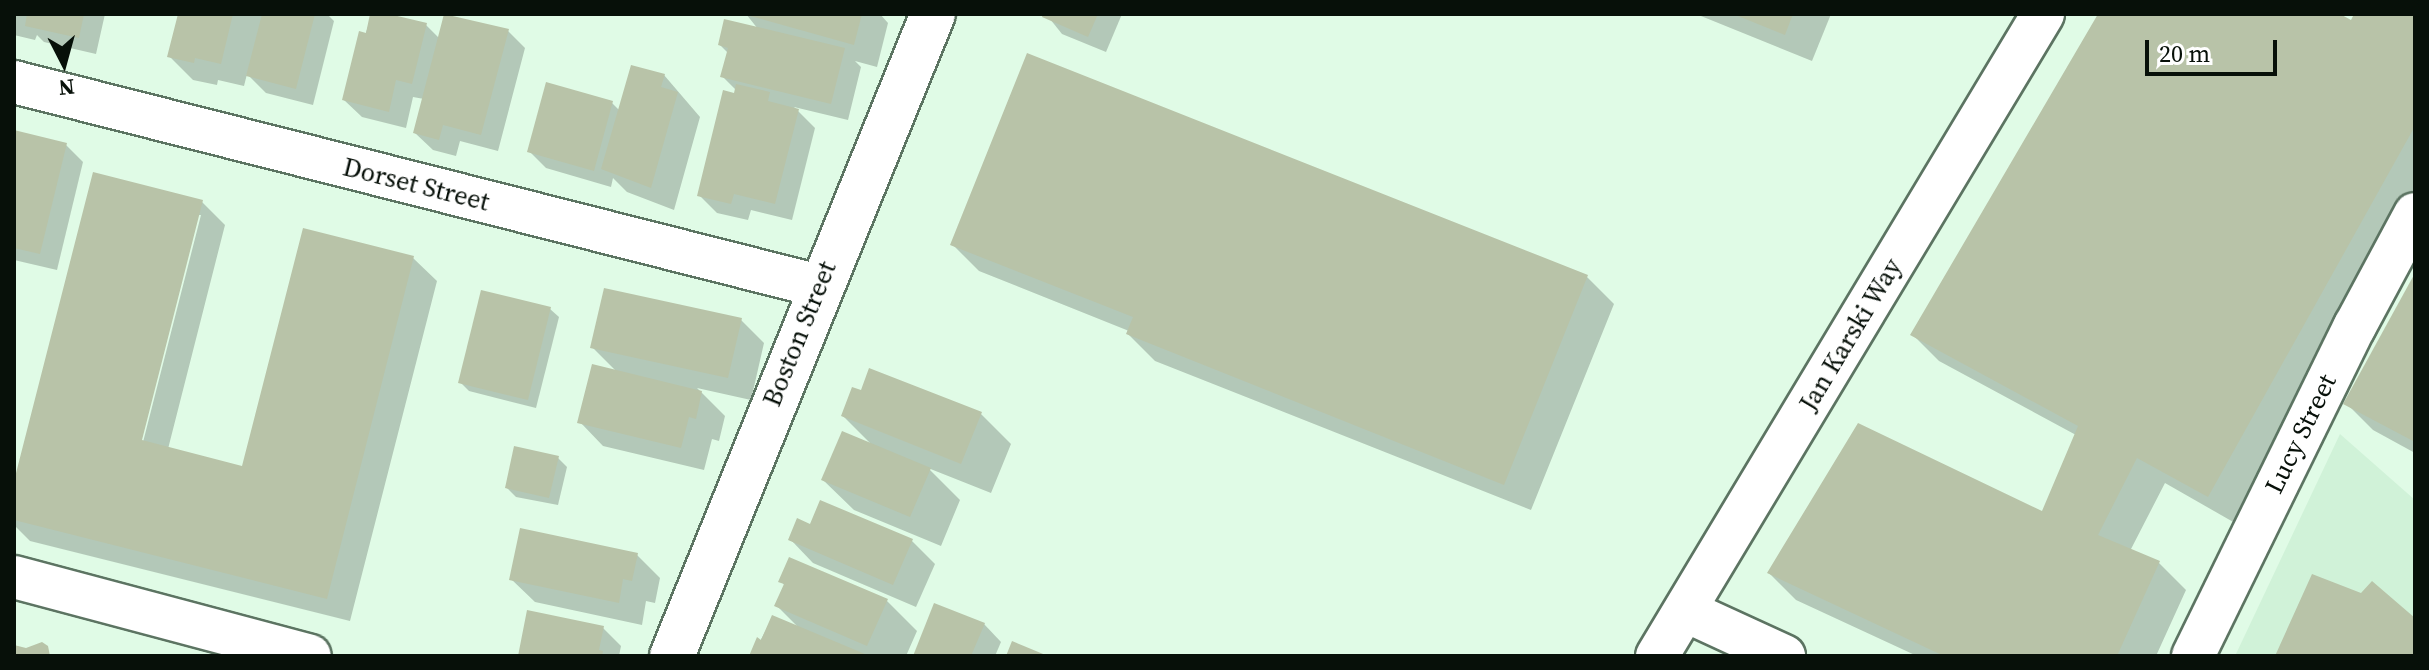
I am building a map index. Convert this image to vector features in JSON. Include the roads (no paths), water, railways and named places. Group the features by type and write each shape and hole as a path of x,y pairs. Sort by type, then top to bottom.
{"main road":[{"name":"Boston Street","path":"672,656 819,286 933,14"}],"street":[{"name":"Jan Karski Way","path":"1657,656 2043,14"},
{"name":"Dorset Street","path":"14,82 819,286"},
{"name":"Lucy Street","path":"2193,656 2355,326 2415,214"},
{"path":"14,577 310,656"},
{"path":"1686,611 1784,656"}]}
